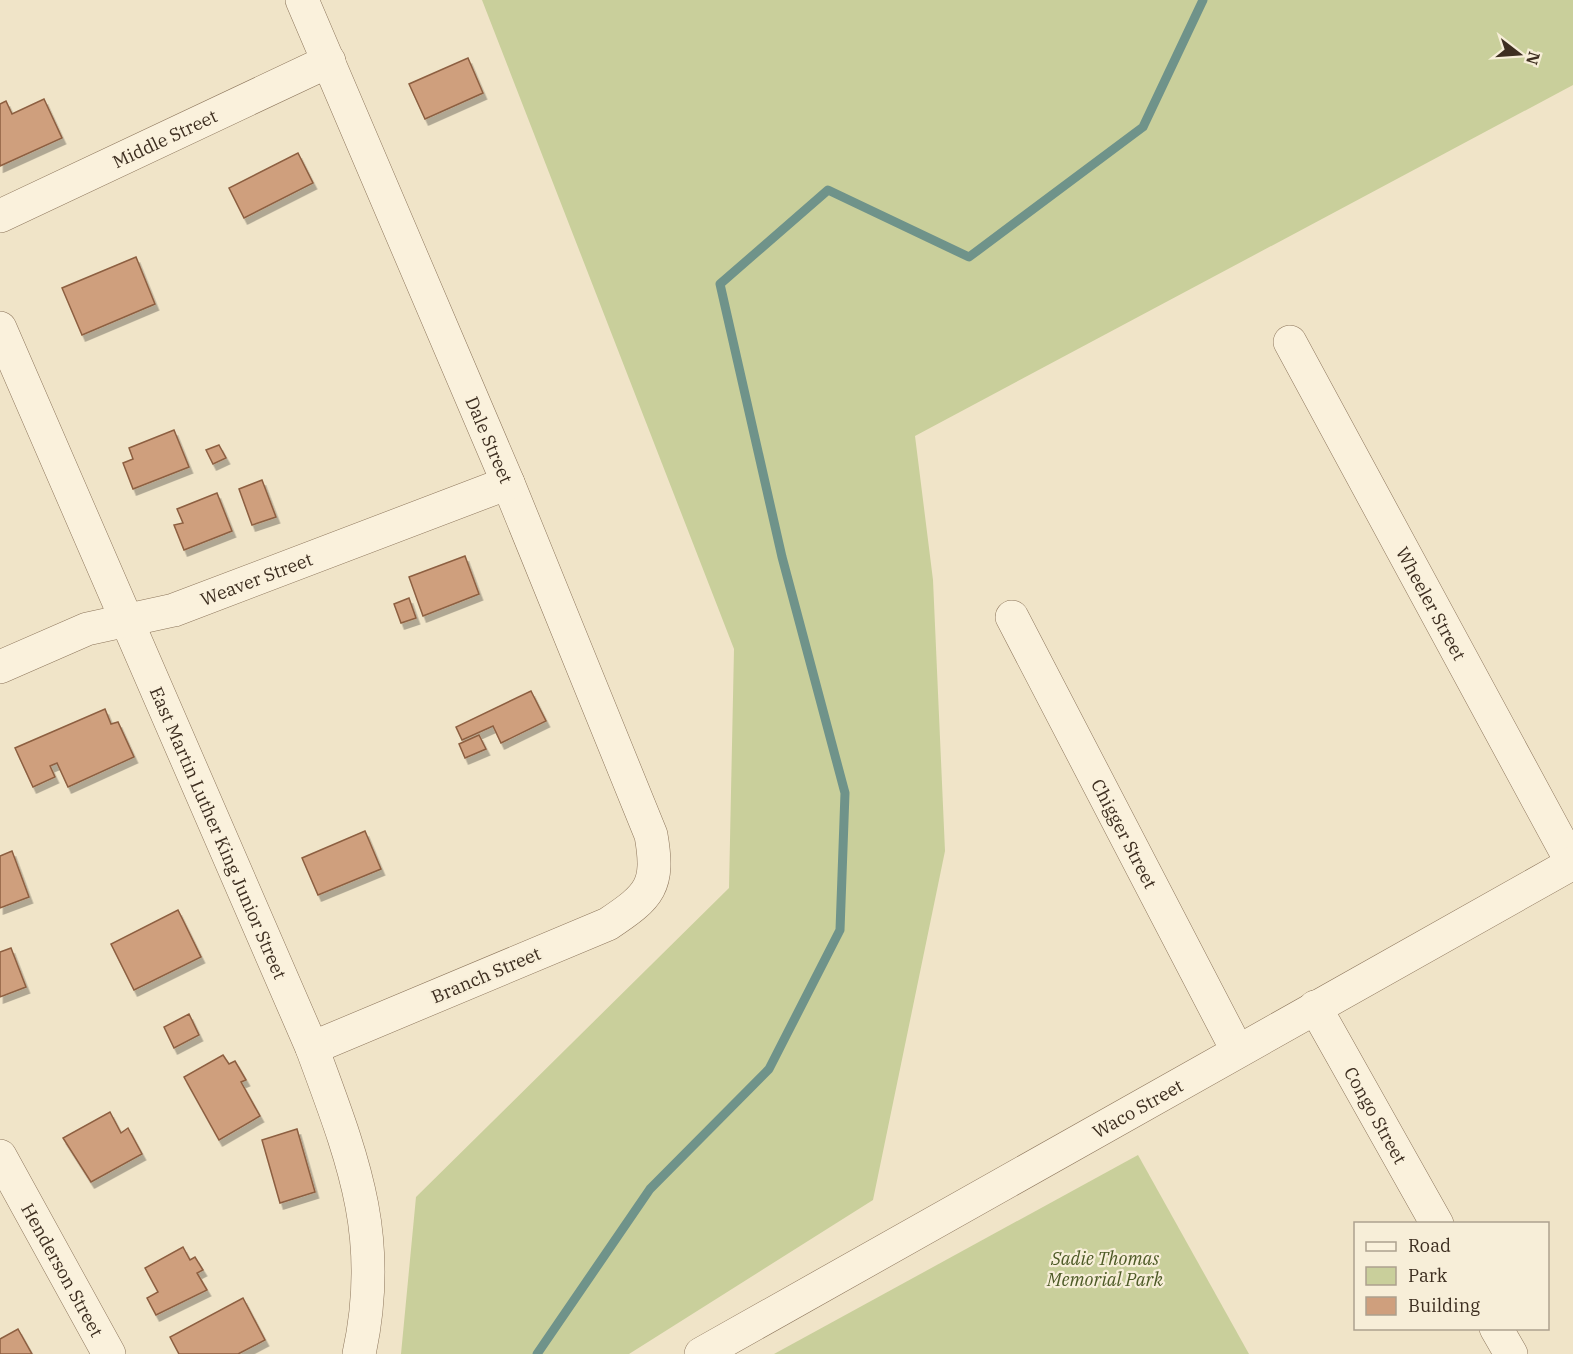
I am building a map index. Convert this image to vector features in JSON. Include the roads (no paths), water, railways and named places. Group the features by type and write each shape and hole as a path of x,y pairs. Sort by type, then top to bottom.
{"street":[{"name":"Dale Street","path":"302,0 508,483 651,835 656,863 651,886"},
{"name":"Middle Street","path":"0,216 329,61"},
{"name":"East Martin Luther King Junior Street","path":"0,328 312,1048 347,1144 362,1197 369,1246 368,1298 359,1354"},
{"name":"Wheeler Street","path":"1290,342 1573,863"},
{"name":"Weaver Street","path":"0,667 87,629 174,610 508,483"},
{"name":"Chigger Street","path":"1012,616 1237,1050"},
{"name":"Waco Street","path":"701,1354 1315,1006 1573,863"},
{"name":"Branch Street","path":"312,1048 608,924 633,908 651,886"},
{"name":"Congo Street","path":"1315,1006 1436,1222"},
{"name":"Henderson Street","path":"0,1156 109,1354"},
{"path":"1497,1330 1511,1354"}],"waterway":[{"path":"537,1354 650,1189 769,1069 840,930 845,793 782,557 720,284 828,190 969,257 1143,127 1203,0"}],"park label":[{"name":"Sadie Thomas Memorial Park","path":"1105,1268"}]}
